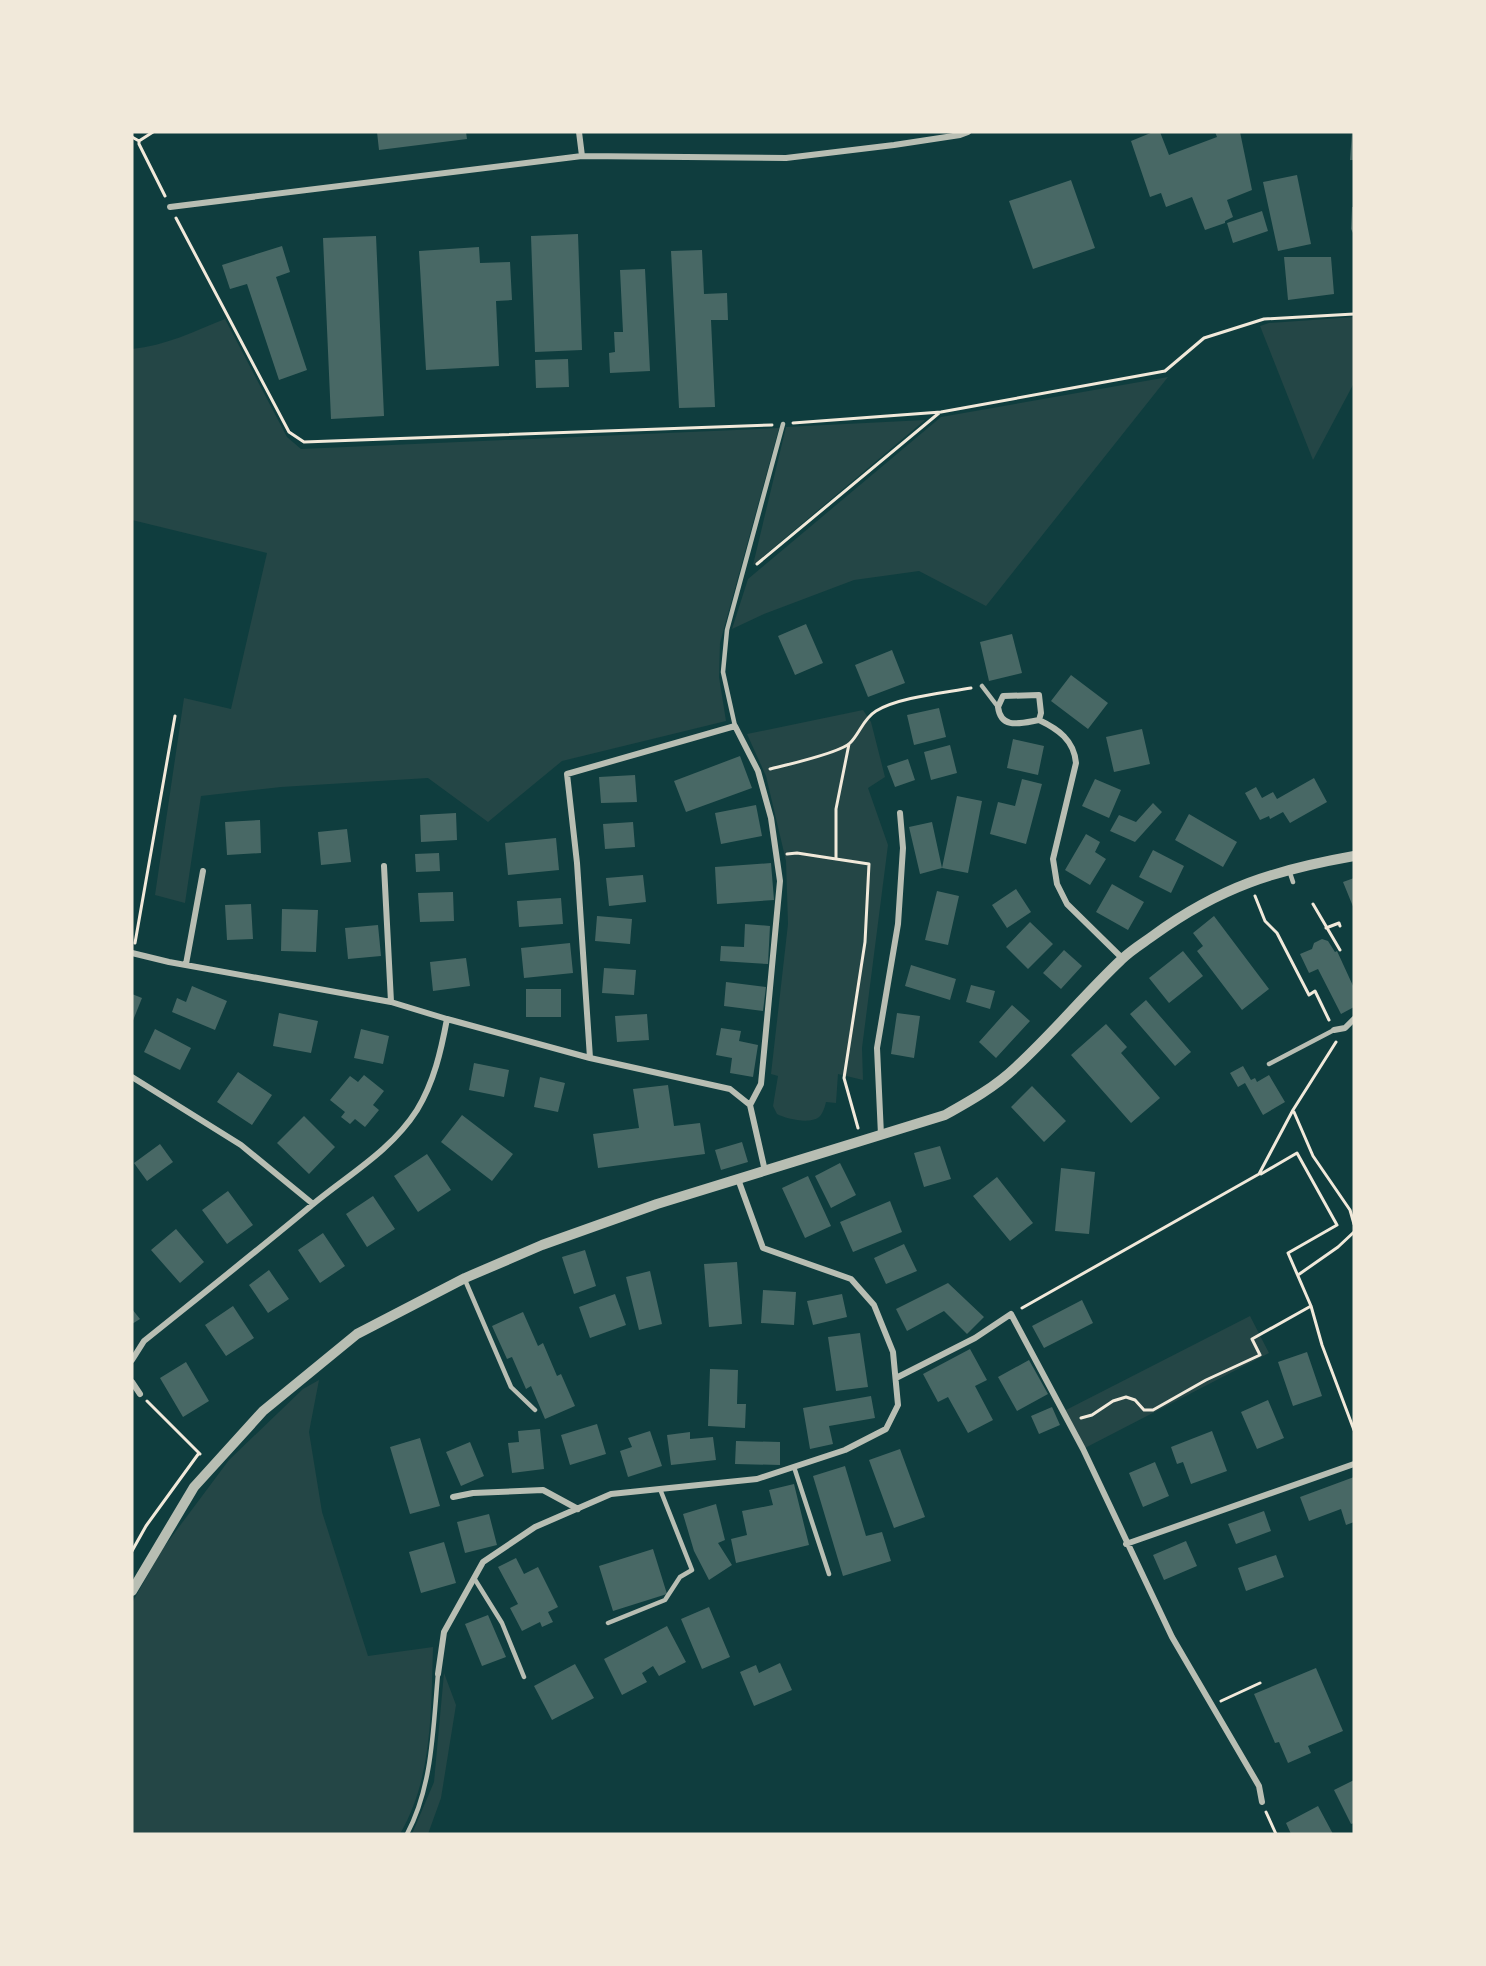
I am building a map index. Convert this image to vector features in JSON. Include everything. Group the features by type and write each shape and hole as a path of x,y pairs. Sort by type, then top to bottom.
{"street":[{"path":"579,132 582,156"},
{"path":"170,207 582,156 786,158 894,145 968,132"},
{"path":"1039,720 1041,713 1039,695 1003,696 998,707 999,714 1006,723 1039,720 1053,727 1073,746 1076,763 1053,859 1057,884 1067,904 1122,958"},
{"path":"590,1058 577,863 567,774 735,726 758,771 771,818 780,881 761,1084 750,1105"},
{"path":"881,1135 877,1048 898,924 903,848 900,813"},
{"path":"132,1591 194,1487 263,1411 357,1334 465,1278 542,1245 657,1204 945,1115 979,1096 1015,1068 1122,958 1176,919 1201,904 1249,882 1289,869 1354,856"},
{"path":"384,866 391,1002"},
{"path":"186,964 203,871"},
{"path":"133,953 169,962 391,1002 590,1058 730,1089 750,1105 765,1171"},
{"path":"132,1360 144,1341 372,1159 392,1140 417,1110 439,1060 447,1019"},
{"path":"1334,1030 1345,1028 1354,1020"},
{"path":"132,1077 242,1145 313,1204"},
{"path":"438,1674 444,1632 483,1562 536,1527 611,1494 757,1479 846,1450 886,1429 898,1405 896,1378 893,1352 874,1305 851,1279 763,1248 738,1179"},
{"path":"896,1378 975,1338 1011,1314 1070,1424 1172,1637 1259,1786 1262,1802"},
{"path":"132,1382 140,1394"},
{"path":"1126,1544 1354,1464"},
{"path":"453,1497 485,1492 543,1490 578,1509"}],"lane":[{"path":"735,726 723,672 727,630 783,424"},
{"path":"982,686 998,707"},
{"path":"1289,869 1293,882"},
{"path":"1269,1064 1334,1030"},
{"path":"465,1278 511,1387 535,1410"},
{"path":"794,1467 829,1574"},
{"path":"608,1623 666,1600 680,1577 692,1570 660,1489"},
{"path":"474,1578 502,1623 524,1677"},
{"path":"407,1834 423,1791 431,1757 438,1674"}],"path":[{"path":"139,141 153,132"},
{"path":"132,137 139,141 141,151 289,432 304,442 783,424 941,412 1166,371 1204,338 1264,319 1354,314"},
{"path":"742,578 941,412"},
{"path":"836,859 836,809 849,744 864,721 877,710 905,700 982,686"},
{"path":"133,953 175,716"},
{"path":"758,771 804,762 849,744"},
{"path":"777,858 784,854 797,853 869,864 865,942 844,1078 862,1141"},
{"path":"1249,882 1265,921 1277,933 1309,995 1315,992 1334,1030"},
{"path":"1314,904 1340,950"},
{"path":"1326,928 1339,923 1340,926"},
{"path":"1259,1174 1293,1110 1345,1028"},
{"path":"1293,1110 1313,1156 1350,1210 1354,1224"},
{"path":"1011,1314 1297,1153 1337,1225 1288,1253 1311,1306 1322,1345 1354,1430"},
{"path":"1298,1275 1338,1247 1354,1232"},
{"path":"1070,1424 1086,1415 1092,1415 1113,1401 1126,1397 1135,1400 1144,1410 1153,1410 1206,1380 1260,1355 1252,1339 1311,1306"},
{"path":"140,1394 213,1467"},
{"path":"132,1551 146,1526 199,1453"},
{"path":"1211,1705 1260,1683"},
{"path":"1262,1802 1276,1834"}],"shaded area":[{"path":"1354,317 1354,383 1313,460 1260,326 1269,323"},
{"path":"225,319 287,437 301,449 779,428 720,643 719,677 726,721 562,761 488,822 428,778 281,787 201,796 185,903 155,895 184,698 231,709 267,553 132,520 132,349 168,341"},
{"path":"1168,377 986,606 919,571 854,580 764,614 732,629 748,579 941,417"},
{"path":"925,420 753,565 786,427"},
{"path":"863,710 871,722 885,777 868,788 888,845 862,1048 863,1080 838,1074 836,1103 826,1102 822,1113 816,1119 805,1121 786,1118 777,1114 773,1106 778,1076 771,1074 788,924 786,861 766,776 747,734"},
{"path":"1250,1316 1269,1353 1083,1449 1064,1411"},
{"path":"319,1380 309,1432 322,1512 368,1656 433,1647 428,1743 419,1790 411,1812 400,1834 132,1834 132,1603 161,1551 229,1460 303,1389"},
{"path":"444,1673 456,1705 441,1798 428,1834 412,1834 434,1782"}],"building":[{"path":"377,132 466,132 467,139 379,150"},
{"path":"1153,132 1160,132 1169,155 1217,137 1215,132 1240,132 1252,190 1227,200 1233,217 1225,223 1205,230 1192,197 1166,207 1161,193 1150,197 1131,141"},
{"path":"1352,132 1354,132 1354,160 1350,160"},
{"path":"1297,175 1311,244 1278,251 1263,182"},
{"path":"1071,180 1095,248 1033,269 1009,201"},
{"path":"1352,207 1354,207 1354,235 1351,229"},
{"path":"1262,211 1268,231 1233,243 1227,223"},
{"path":"578,234 582,350 535,352 531,236"},
{"path":"376,236 384,416 331,419 323,238"},
{"path":"282,246 290,272 276,277 307,370 279,380 247,284 230,289 222,265"},
{"path":"479,247 480,263 510,262 512,300 496,301 499,366 426,370 419,251"},
{"path":"702,250 704,294 727,293 728,320 711,320 715,407 679,408 671,251"},
{"path":"1284,257 1331,257 1334,294 1288,300"},
{"path":"645,269 650,371 610,373 609,353 615,352 614,332 623,332 620,270"},
{"path":"568,359 569,387 536,388 535,360"},
{"path":"806,624 823,663 795,675 778,636"},
{"path":"1012,634 1022,673 989,681 980,642"},
{"path":"892,650 905,683 868,697 855,665"},
{"path":"1071,675 1108,703 1088,729 1051,701"},
{"path":"939,708 946,737 914,745 907,715"},
{"path":"1142,729 1150,764 1114,772 1106,737"},
{"path":"1013,739 1044,746 1038,775 1007,768"},
{"path":"950,745 957,773 931,780 924,752"},
{"path":"740,756 752,788 686,812 674,781"},
{"path":"908,759 915,780 895,787 887,766"},
{"path":"635,775 637,802 601,803 599,777"},
{"path":"1314,778 1327,802 1290,823 1283,812 1270,819 1269,816 1260,820 1245,793 1256,787 1262,798 1273,792 1277,799"},
{"path":"1022,779 1042,784 1026,844 990,834 998,802 1015,806"},
{"path":"1095,779 1121,790 1109,818 1082,806"},
{"path":"957,796 982,801 968,873 942,868"},
{"path":"1153,803 1162,812 1135,842 1110,831 1119,815 1136,822"},
{"path":"756,805 762,836 721,844 715,813"},
{"path":"456,813 457,840 421,842 420,815"},
{"path":"1189,814 1237,842 1223,867 1175,840"},
{"path":"260,820 261,853 227,855 225,822"},
{"path":"633,822 635,847 605,849 603,824"},
{"path":"932,822 942,868 920,874 909,827"},
{"path":"347,829 351,862 321,865 318,832"},
{"path":"1086,834 1100,842 1095,852 1106,859 1090,885 1065,870"},
{"path":"556,838 559,870 508,875 505,843"},
{"path":"1153,850 1184,866 1171,893 1139,877"},
{"path":"439,853 440,871 416,872 415,854"},
{"path":"771,863 774,900 717,904 715,867"},
{"path":"643,875 646,902 609,906 606,878"},
{"path":"1354,878 1354,909 1343,882"},
{"path":"1112,884 1144,902 1128,930 1096,912"},
{"path":"1016,889 1031,912 1007,928 992,905"},
{"path":"937,891 959,896 948,945 925,940"},
{"path":"453,892 454,921 420,922 418,893"},
{"path":"561,898 563,924 519,927 517,901"},
{"path":"251,904 253,939 227,940 225,905"},
{"path":"282,909 318,910 316,952 281,951"},
{"path":"597,916 632,919 630,944 595,941"},
{"path":"1214,916 1269,989 1242,1010 1197,951 1203,946 1193,933"},
{"path":"1030,922 1053,944 1028,969 1006,947"},
{"path":"745,924 770,926 768,964 720,961 721,946 744,947"},
{"path":"378,925 381,956 348,959 345,928"},
{"path":"1322,939 1328,941 1335,952 1337,951 1354,988 1354,1007 1341,1014 1318,969 1309,973 1300,954 1312,949 1314,943"},
{"path":"570,943 573,973 524,978 521,948"},
{"path":"1064,950 1082,966 1061,989 1043,973"},
{"path":"1183,951 1203,976 1169,1003 1149,978"},
{"path":"466,958 470,986 433,991 430,962"},
{"path":"911,965 956,979 950,1000 905,986"},
{"path":"604,968 636,970 634,995 602,993"},
{"path":"726,982 766,987 763,1011 724,1006"},
{"path":"971,985 995,991 990,1009 966,1002"},
{"path":"192,986 227,1001 215,1030 172,1012 177,998 186,1002"},
{"path":"526,989 561,989 561,1017 526,1017"},
{"path":"132,994 142,998 132,1023"},
{"path":"1146,1000 1191,1052 1175,1066 1130,1014"},
{"path":"1012,1005 1030,1021 996,1058 979,1042"},
{"path":"279,1013 318,1021 311,1053 273,1046"},
{"path":"897,1013 920,1016 914,1058 891,1054"},
{"path":"647,1014 649,1040 617,1042 615,1016"},
{"path":"1106,1024 1127,1047 1121,1053 1160,1098 1131,1123 1071,1055"},
{"path":"721,1028 741,1031 739,1041 758,1045 753,1077 730,1073 732,1058 716,1055"},
{"path":"155,1029 191,1048 180,1070 144,1052"},
{"path":"361,1029 389,1036 383,1064 354,1058"},
{"path":"474,1063 509,1070 504,1097 469,1090"},
{"path":"1243,1066 1251,1080 1255,1078 1257,1082 1269,1075 1285,1102 1263,1115 1245,1083 1238,1087 1230,1073"},
{"path":"238,1072 272,1095 252,1125 217,1102"},
{"path":"364,1075 384,1091 373,1105 379,1110 365,1127 355,1119 350,1124 341,1117 345,1112 330,1100 350,1076 358,1082"},
{"path":"540,1077 565,1083 558,1112 534,1107"},
{"path":"668,1085 674,1126 700,1123 705,1154 598,1168 593,1134 639,1128 633,1089"},
{"path":"1032,1086 1066,1121 1044,1142 1011,1107"},
{"path":"462,1115 513,1154 492,1181 441,1142"},
{"path":"304,1116 335,1147 309,1174 277,1143"},
{"path":"742,1142 748,1162 721,1170 715,1150"},
{"path":"160,1144 173,1162 147,1181 134,1163"},
{"path":"940,1146 951,1179 924,1187 914,1153"},
{"path":"427,1154 451,1190 418,1212 394,1176"},
{"path":"840,1163 856,1195 831,1208 815,1176"},
{"path":"1061,1168 1095,1172 1089,1234 1055,1231"},
{"path":"808,1176 831,1226 805,1238 782,1188"},
{"path":"997,1177 1033,1223 1010,1241 973,1196"},
{"path":"228,1191 253,1225 227,1244 202,1210"},
{"path":"373,1196 395,1229 367,1247 346,1214"},
{"path":"890,1201 902,1232 853,1252 840,1222"},
{"path":"176,1229 204,1262 180,1283 151,1250"},
{"path":"323,1233 345,1266 320,1283 298,1250"},
{"path":"904,1244 917,1271 886,1284 874,1258"},
{"path":"585,1250 596,1286 574,1294 562,1257"},
{"path":"737,1262 742,1324 709,1327 704,1264"},
{"path":"269,1270 289,1299 268,1313 249,1285"},
{"path":"650,1271 662,1324 639,1330 626,1277"},
{"path":"948,1283 984,1317 967,1334 944,1311 907,1331 896,1309"},
{"path":"763,1290 796,1292 794,1325 761,1323"},
{"path":"615,1294 626,1325 590,1338 579,1307"},
{"path":"842,1294 847,1317 813,1325 807,1301"},
{"path":"1082,1300 1093,1323 1044,1348 1032,1326"},
{"path":"233,1306 254,1338 226,1356 205,1325"},
{"path":"132,1309 140,1319 132,1324"},
{"path":"523,1312 538,1346 543,1343 557,1376 561,1374 575,1406 545,1419 531,1386 526,1389 512,1357 507,1359 492,1326"},
{"path":"860,1333 868,1387 836,1391 828,1337"},
{"path":"970,1349 987,1380 975,1386 993,1420 968,1433 948,1397 938,1402 923,1374"},
{"path":"1307,1352 1322,1396 1293,1406 1278,1362"},
{"path":"1029,1360 1048,1394 1017,1411 998,1377"},
{"path":"186,1362 209,1401 183,1417 160,1378"},
{"path":"710,1369 738,1370 737,1404 746,1404 745,1428 708,1426"},
{"path":"871,1396 875,1418 829,1426 833,1444 810,1449 803,1408"},
{"path":"1268,1400 1284,1438 1257,1449 1241,1412"},
{"path":"1052,1407 1060,1425 1039,1434 1031,1416"},
{"path":"597,1424 606,1454 570,1465 561,1435"},
{"path":"540,1429 544,1469 512,1473 508,1443 519,1442 518,1431"},
{"path":"650,1431 662,1466 628,1477 620,1451 632,1447 628,1438"},
{"path":"1212,1431 1227,1471 1191,1484 1183,1462 1177,1464 1171,1447"},
{"path":"690,1432 690,1439 713,1437 716,1460 671,1465 667,1435"},
{"path":"420,1438 440,1506 410,1514 390,1447"},
{"path":"736,1441 780,1442 780,1465 735,1464"},
{"path":"470,1442 484,1476 461,1486 446,1452"},
{"path":"900,1449 925,1517 894,1528 869,1460"},
{"path":"1155,1462 1169,1496 1143,1507 1129,1473"},
{"path":"845,1466 866,1536 882,1532 891,1561 843,1576 813,1476"},
{"path":"1354,1477 1354,1522 1346,1525 1341,1509 1309,1521 1300,1497"},
{"path":"794,1484 809,1545 736,1563 731,1539 747,1535 742,1511 773,1505 769,1490"},
{"path":"716,1504 725,1540 718,1543 732,1565 709,1580 694,1551 683,1514"},
{"path":"1264,1511 1271,1531 1236,1544 1228,1524"},
{"path":"489,1514 497,1545 465,1553 457,1522"},
{"path":"1186,1541 1197,1566 1164,1580 1153,1555"},
{"path":"444,1542 456,1583 421,1593 409,1552"},
{"path":"653,1549 667,1594 613,1611 599,1566"},
{"path":"1276,1555 1284,1577 1246,1591 1238,1568"},
{"path":"516,1558 524,1574 538,1567 558,1607 548,1612 553,1622 542,1627 540,1622 522,1631 510,1608 518,1604 498,1567"},
{"path":"709,1607 730,1657 702,1669 681,1619"},
{"path":"488,1615 506,1657 482,1666 465,1624"},
{"path":"667,1626 686,1662 659,1676 653,1666 642,1673 647,1682 622,1695 604,1659"},
{"path":"780,1663 792,1690 754,1706 740,1672 756,1665 759,1673"},
{"path":"575,1664 594,1698 552,1720 534,1686"},
{"path":"1316,1668 1343,1731 1308,1746 1311,1753 1288,1763 1279,1742 1275,1743 1254,1694"},
{"path":"1354,1780 1354,1823 1351,1824 1334,1790"},
{"path":"1318,1806 1333,1834 1291,1834 1286,1823"}]}
